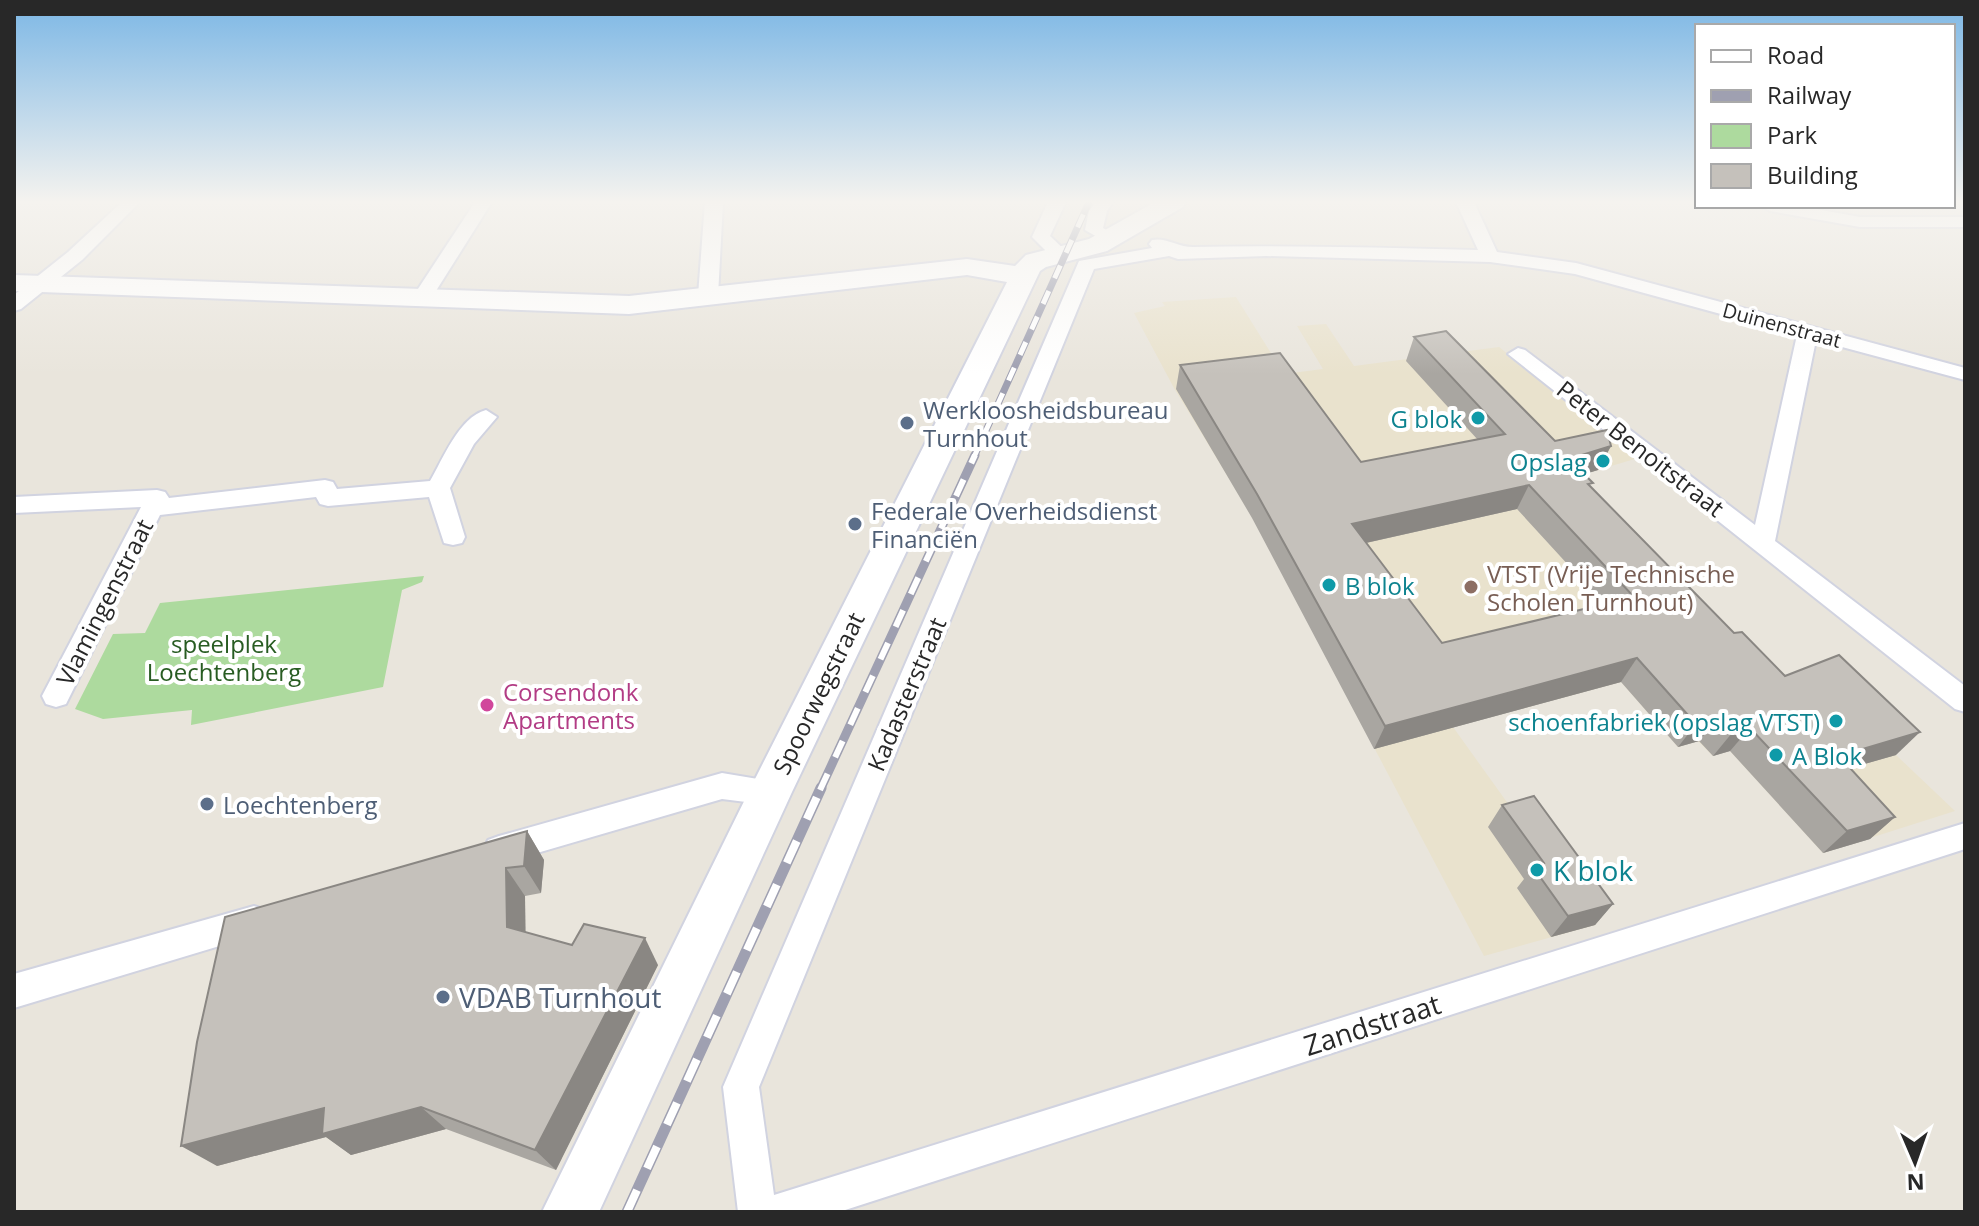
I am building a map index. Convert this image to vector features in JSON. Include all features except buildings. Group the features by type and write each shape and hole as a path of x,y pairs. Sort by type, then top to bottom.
{"street":[{"path":"14,305 69,259"},
{"path":"422,298 447,259"},
{"path":"708,296 710,259"},
{"path":"14,283 629,305 967,267 1023,276 1036,261 1043,259"},
{"name":"Kadasterstraat","path":"757,1212 741,1087 1086,265 1118,259"},
{"name":"Duinenstraat","path":"1511,259 1576,269 1965,374"},
{"name":"Spoorwegstraat","path":"570,1212 770,792 1023,276"},
{"path":"1763,542 1808,332"},
{"name":"Peter Benoitstraat","path":"1518,354 1965,701"},
{"path":"453,537 438,488 465,440 486,417"},
{"path":"152,508 325,488 328,498 438,488"},
{"path":"14,505 157,498 152,508"},
{"name":"Vlamingenstraat","path":"56,696 152,508"},
{"path":"466,860 722,786 770,792"},
{"name":"Zandstraat","path":"779,1212 1965,836"},
{"path":"14,991 285,912"}],"shaded area":[{"name":"VTST (Vrije Technische Scholen Turnhout)","path":"1236,297 1284,374 1323,369 1297,326 1326,324 1354,366 1499,347 1638,458 1558,482 1715,656 1896,755 1955,811 1823,853 1721,741 1713,756 1698,741 1678,747 1621,682 1453,727 1595,925 1484,956 1253,518 1174,388 1134,313 1165,306 1162,302"}],"green space":[{"name":"speelplek Loechtenberg","path":"424,576 422,582 402,590 383,687 191,725 192,710 103,719 75,709 113,634 145,633 160,603"}],"railway":[{"path":"974,457 1063,259"},
{"path":"820,790 975,455"},
{"path":"627,1212 821,788"}],"place":[{"name":"G blok","path":"1478,418"},
{"name":"Werkloosheidsbureau Turnhout","path":"907,423"},
{"name":"Opslag","path":"1603,461"},
{"name":"Federale Overheidsdienst Financiën","path":"855,524"},
{"name":"B blok","path":"1329,585"},
{"name":"VTST (Vrije Technische Scholen Turnhout)","path":"1471,587"},
{"name":"Corsendonk Apartments","path":"487,705"},
{"name":"schoenfabriek (opslag VTST)","path":"1836,721"},
{"name":"A Blok","path":"1776,755"},
{"name":"Loechtenberg","path":"207,804"},
{"name":"K blok","path":"1537,870"},
{"name":"VDAB Turnhout","path":"443,997"}]}
